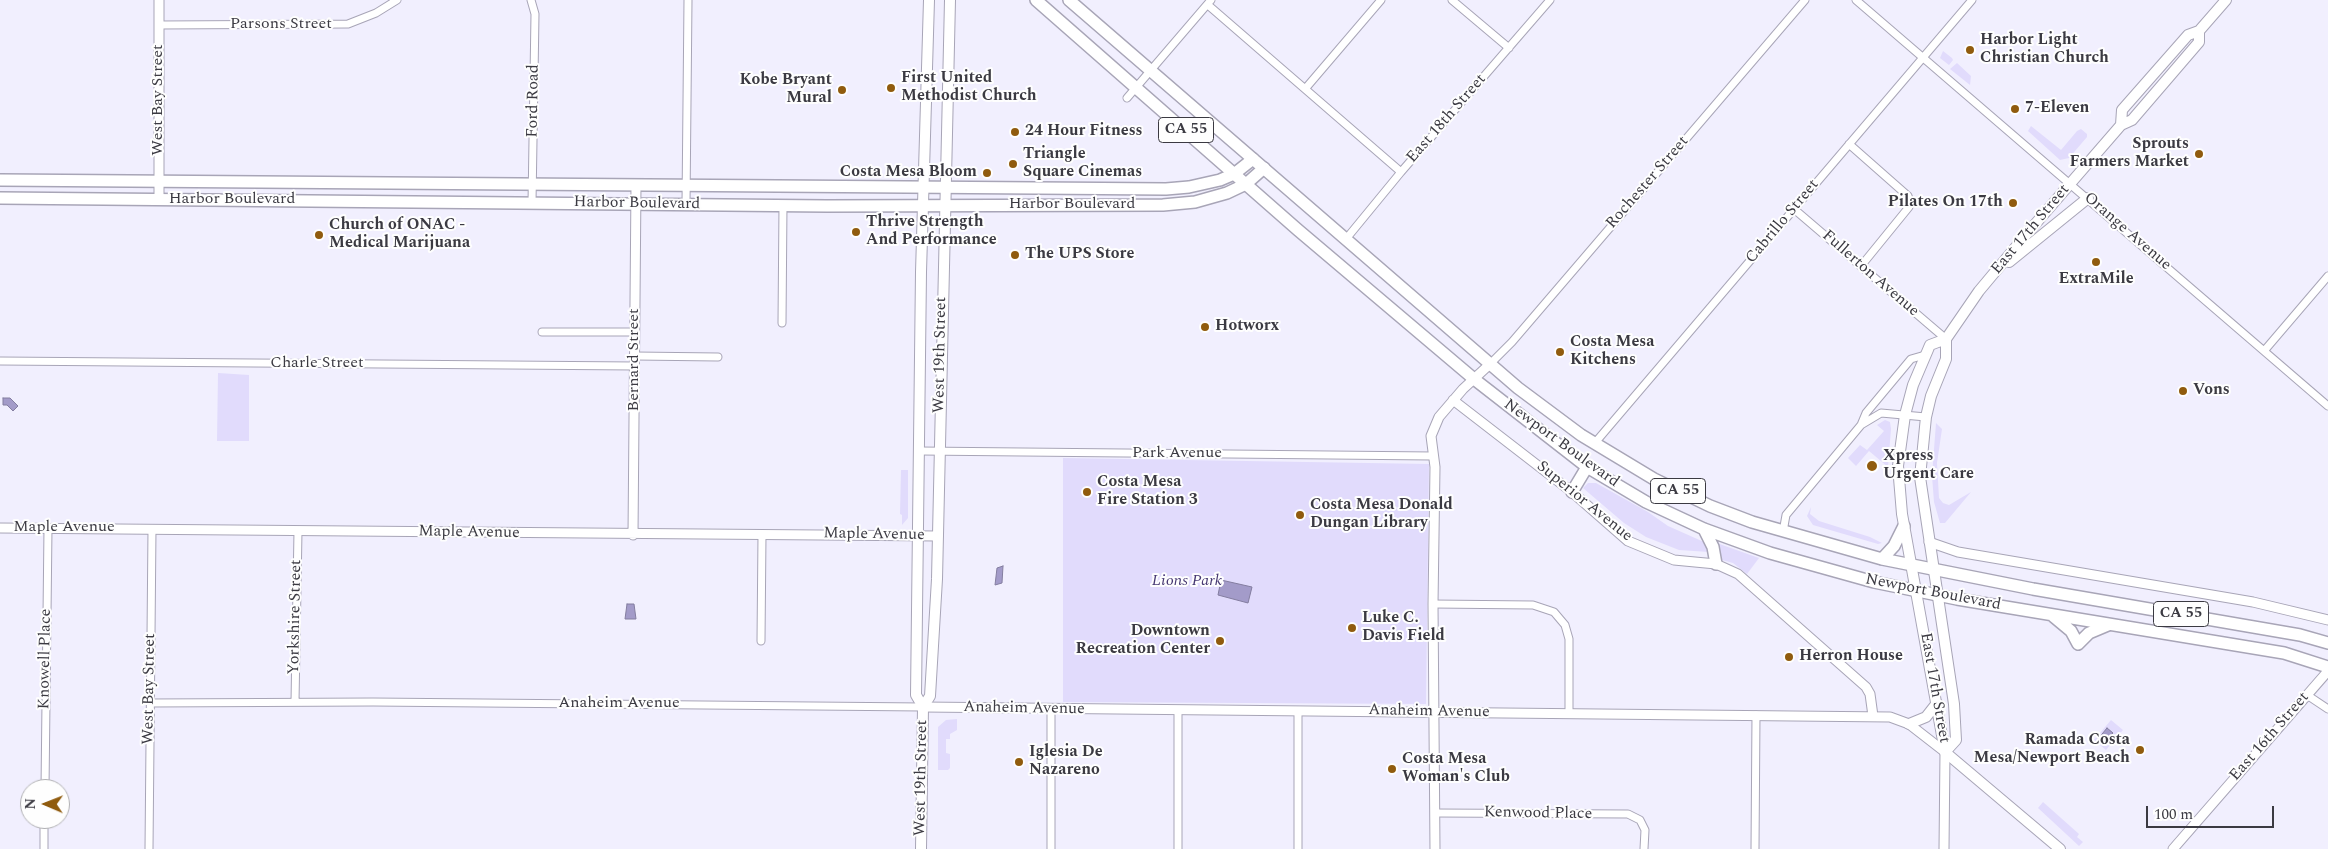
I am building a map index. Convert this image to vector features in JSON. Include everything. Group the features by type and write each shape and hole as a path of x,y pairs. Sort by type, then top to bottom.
{"main road":[{"name":"West 19th Street","path":"921,849 923,707 916,695 923,206 929,0"},
{"name":"West 19th Street","path":"923,707 930,696 938,536 941,314 946,206 950,0"},
{"name":"Newport Boulevard","path":"1036,0 1234,174 1474,379 1588,467 1646,502 1704,529 1788,559 1917,592 2284,653 2328,669"},
{"name":"Newport Boulevard","path":"1069,0 1490,364 1550,413 1594,444 1675,489 1735,516 1783,532 1882,559 2253,627 2328,643"},
{"name":"East 17th Street","path":"2120,125 2122,110 2188,35 2199,31 2226,0"},
{"name":"East 17th Street","path":"1945,752 1904,526 1898,466 1905,415 1913,385 1930,345 1946,339 1991,277 2120,125 2132,120 2199,42 2199,31"},
{"path":"2148,101 2161,66"},
{"name":"Harbor Boulevard","path":"0,180 1166,189 1204,185 1234,174 1253,159"},
{"name":"Harbor Boulevard","path":"0,198 923,206 1163,205 1209,198 1234,191 1246,184 1264,168"},
{"path":"1991,277 2088,198"},
{"name":"East 17th Street","path":"1945,752 1956,740 1956,723 1920,477 1926,417 1931,396 1946,359 1946,339"},
{"path":"1572,492 1588,467"},
{"path":"1882,559 1894,546 1904,526"},
{"path":"1704,529 1714,548 1716,564"},
{"path":"2052,615 2072,631 2078,644 2089,633 2110,624"},
{"path":"1909,724 1926,717 1937,703"},
{"path":"1945,752 2060,849"}],"street":[{"name":"West Bay Street","path":"159,0 159,200"},
{"name":"Parsons Street","path":"159,25 348,24 376,13 397,0"},
{"name":"Ford Road","path":"531,0 535,14 532,203"},
{"path":"686,204 688,0"},
{"path":"1305,89 1381,0"},
{"path":"1452,0 1509,48"},
{"name":"East 18th Street","path":"1346,239 1401,172 1550,0"},
{"name":"Rochester Street","path":"1490,364 1512,342 1805,0"},
{"name":"Orange Avenue","path":"1856,0 2328,406"},
{"name":"Cabrillo Street","path":"1594,444 1972,0"},
{"path":"1127,98 1210,2 1305,89 1401,172"},
{"path":"1849,144 1908,196 1910,201 1909,206 1861,266"},
{"name":"Bernard Street","path":"634,534 636,185"},
{"path":"782,323 783,205"},
{"name":"Fullerton Avenue","path":"1794,209 1946,339"},
{"path":"2264,351 2328,276"},
{"path":"542,332 635,332"},
{"path":"1783,532 1786,515 1861,425 1866,413 1911,359 1925,355"},
{"path":"635,356 718,357"},
{"name":"Charle Street","path":"0,361 635,366"},
{"path":"1435,849 1436,712 1433,604 1433,456 1431,444 1433,428 1453,400 1490,364"},
{"name":"Superior Avenue","path":"1453,400 1471,415 1478,416 1572,492 1628,541 1643,549 1674,560 1716,564 1738,574 1866,687 1870,694 1873,716"},
{"path":"1861,425 1882,413 1926,417"},
{"name":"Park Avenue","path":"920,451 1433,456"},
{"name":"Maple Avenue","path":"0,528 938,536"},
{"name":"Knowell Place","path":"45,779 48,528"},
{"name":"West Bay Street","path":"149,849 152,529"},
{"name":"Yorkshire Street","path":"295,702 298,532"},
{"path":"761,641 762,535"},
{"path":"1929,542 1966,553 2253,602 2328,620"},
{"path":"1433,604 1533,605 1554,612 1565,625 1569,640 1569,714"},
{"name":"East 16th Street","path":"2173,849 2328,669"},
{"path":"2307,695 2328,709"},
{"name":"Anaheim Avenue","path":"150,703 295,702 1873,716 1898,719 1909,724"},
{"path":"1051,709 1051,849"},
{"path":"1178,710 1178,849"},
{"path":"1298,711 1298,849"},
{"path":"1755,849 1756,715"},
{"path":"1909,724 1945,752 1944,849"},
{"name":"Kenwood Place","path":"1435,813 1628,814 1640,820 1644,830 1644,849"},
{"path":"44,829 44,849"}],"green space":[{"path":"1943,51 1953,60 1949,65 1940,58"},
{"path":"1957,63 1971,76 1970,85 1950,69"},
{"path":"2031,126 2061,150 2077,131 2081,129 2087,134 2087,137 2069,158 2060,160 2028,131"},
{"path":"218,373 249,375 249,441 217,441"},
{"path":"1885,420 1890,422 1891,429 1888,467 1869,451 1856,466 1848,458 1860,445 1867,450 1884,431 1877,425"},
{"path":"1936,423 1942,429 1937,463 1939,498 1943,503 1949,505 1971,492 1945,523 1940,523 1934,502 1932,476"},
{"name":"Lions Park","path":"1063,458 1429,464 1426,704 1063,702"},
{"path":"901,470 908,470 908,518 902,525 902,515 900,514"},
{"path":"1588,483 1596,483 1648,512 1668,526 1704,542 1709,552 1679,550 1646,537 1624,523 1583,488"},
{"path":"1811,507 1810,514 1819,521 1870,537 1882,543 1878,544 1813,525 1807,516"},
{"path":"1714,542 1759,558 1747,574 1733,563 1718,559"},
{"path":"957,719 957,730 950,734 950,739 946,739 946,753 950,754 950,768 948,770 938,770 938,727 946,720"},
{"path":"2111,720 2123,730 2106,750 2094,740"},
{"path":"2043,802 2079,834 2077,837 2083,842 2079,846 2038,808"}],"shaded area":[{"path":"3,398 10,398 18,406 13,411 7,405 3,405"},
{"path":"1003,566 1002,583 995,585 997,568"},
{"path":"1221,580 1252,587 1248,603 1218,595"},
{"path":"627,604 634,604 636,619 625,619"},
{"path":"2107,728 2113,733 2103,744 2098,739"}],"place":[{"name":"Harbor Light Christian Church","path":"1970,50"},
{"name":"First United Methodist Church","path":"891,88"},
{"name":"Kobe Bryant Mural","path":"842,90"},
{"name":"7-Eleven","path":"2015,109"},
{"name":"24 Hour Fitness","path":"1015,132"},
{"name":"Sprouts Farmers Market","path":"2199,154"},
{"name":"Triangle Square Cinemas","path":"1013,164"},
{"name":"Costa Mesa Bloom","path":"987,173"},
{"name":"Pilates On 17th","path":"2013,203"},
{"name":"Thrive Strength And Performance","path":"856,232"},
{"name":"Church of ONAC - Medical Marijuana","path":"319,235"},
{"name":"The UPS Store","path":"1015,255"},
{"name":"ExtraMile","path":"2096,262"},
{"name":"Hotworx","path":"1205,327"},
{"name":"Costa Mesa Kitchens","path":"1560,352"},
{"name":"Vons","path":"2183,391"},
{"name":"Xpress Urgent Care","path":"1872,466"},
{"name":"Costa Mesa Fire Station 3","path":"1087,492"},
{"name":"Costa Mesa Donald Dungan Library","path":"1300,515"},
{"name":"Luke C. Davis Field","path":"1352,628"},
{"name":"Downtown Recreation Center","path":"1220,641"},
{"name":"Herron House","path":"1789,657"},
{"name":"Ramada Costa Mesa/Newport Beach","path":"2140,750"},
{"name":"Iglesia De Nazareno","path":"1019,762"},
{"name":"Costa Mesa Woman's Club","path":"1392,769"}]}
